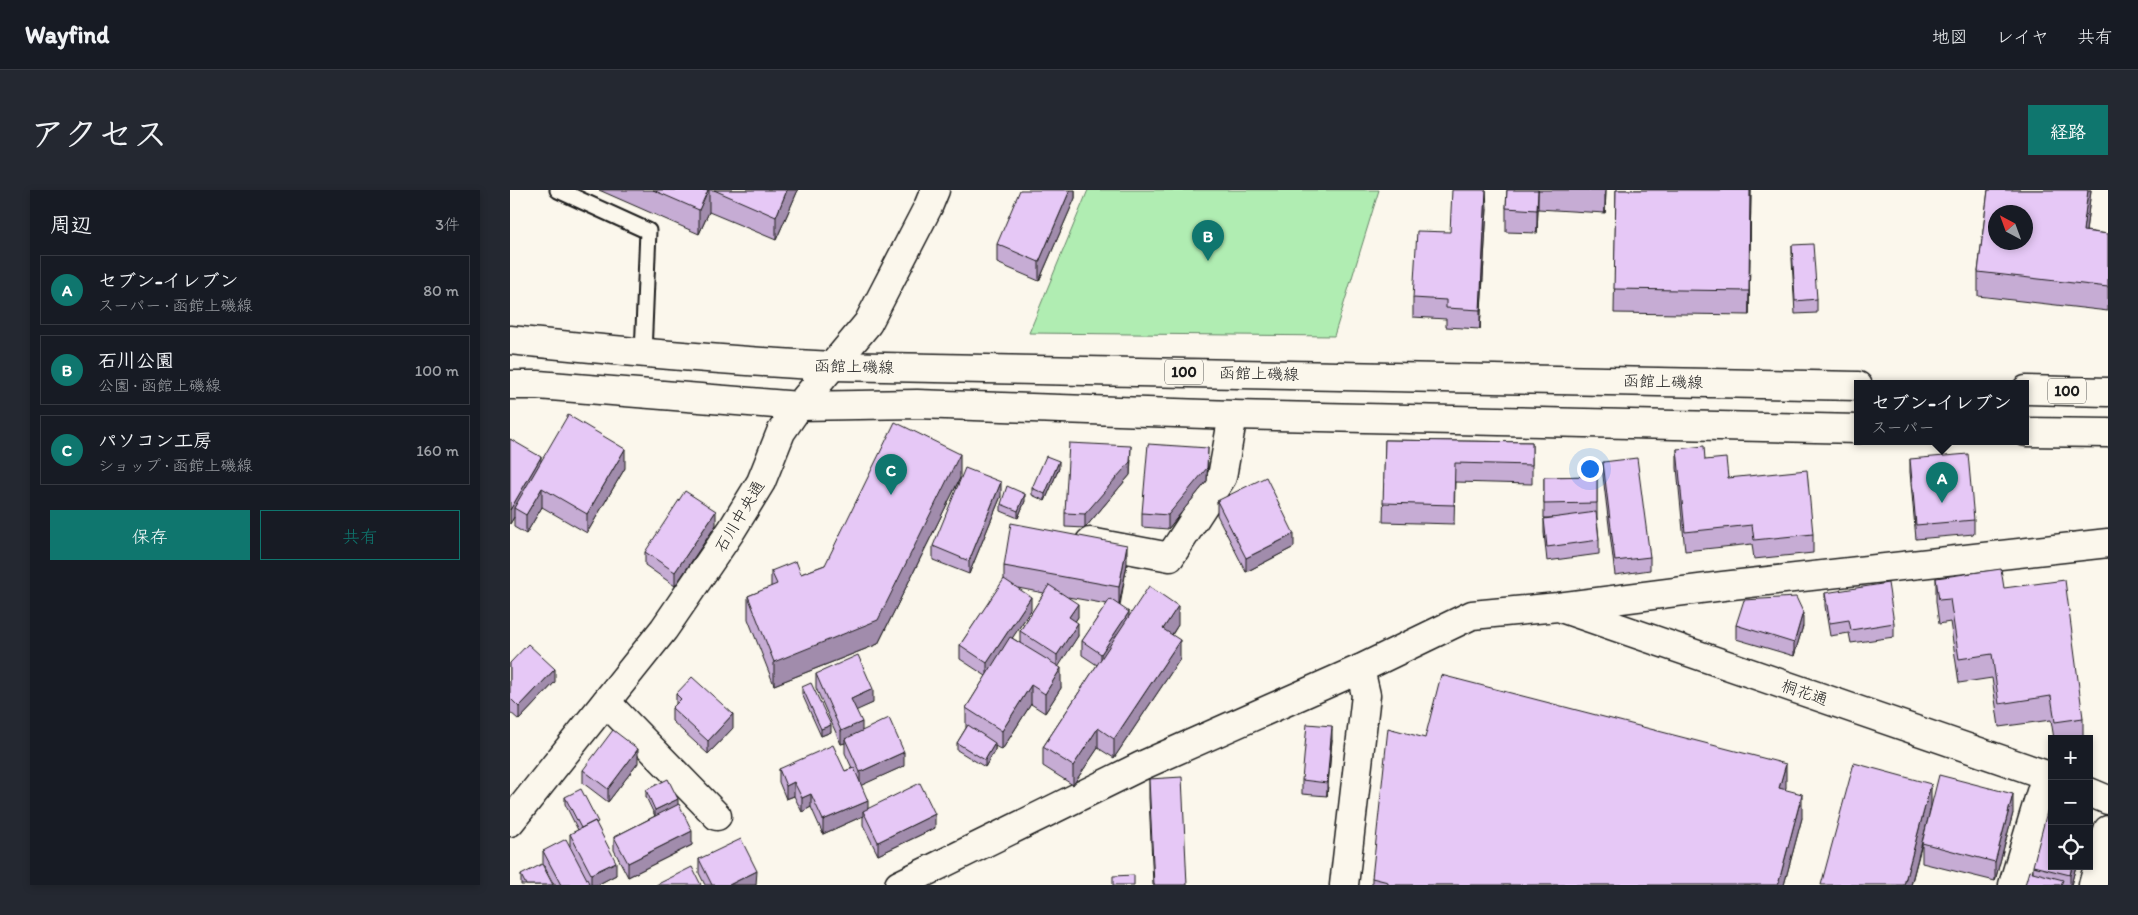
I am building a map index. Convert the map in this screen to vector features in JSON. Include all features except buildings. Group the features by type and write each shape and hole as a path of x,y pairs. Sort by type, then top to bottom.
{"street":[{"name":"石川中央通","path":"510,822 664,629 731,532 761,482 781,432 799,406 868,323 935,190"},
{"name":"函館上磯線","path":"510,340 742,362 833,366 1854,386"},
{"path":"510,385 538,385 799,406 916,404 1233,415 1854,429"},
{"name":"100","path":"2029,390 2108,392"},
{"path":"1067,538 1170,557 1222,477 1233,415"},
{"path":"2029,432 2108,433"},
{"path":"899,885 1142,766 1360,669 1472,615 1558,607 1723,586 2108,543"},
{"name":"桐花通","path":"1558,607 2048,776"},
{"path":"1344,885 1366,695 1360,669"},
{"path":"606,702 717,816"},
{"path":"2013,885 2048,779"},
{"path":"2093,794 2108,800"},
{"path":"2093,885 2108,830"}],"lane":[{"path":"558,190 648,231 643,354"}],"green space":[{"path":"1088,190 1379,190 1334,336 1029,333"}],"place":[{"name":"石川公園","path":"1208,261"},
{"name":"パソコン工房","path":"891,495"},
{"name":"セブン-イレブン","path":"1942,503"}]}
